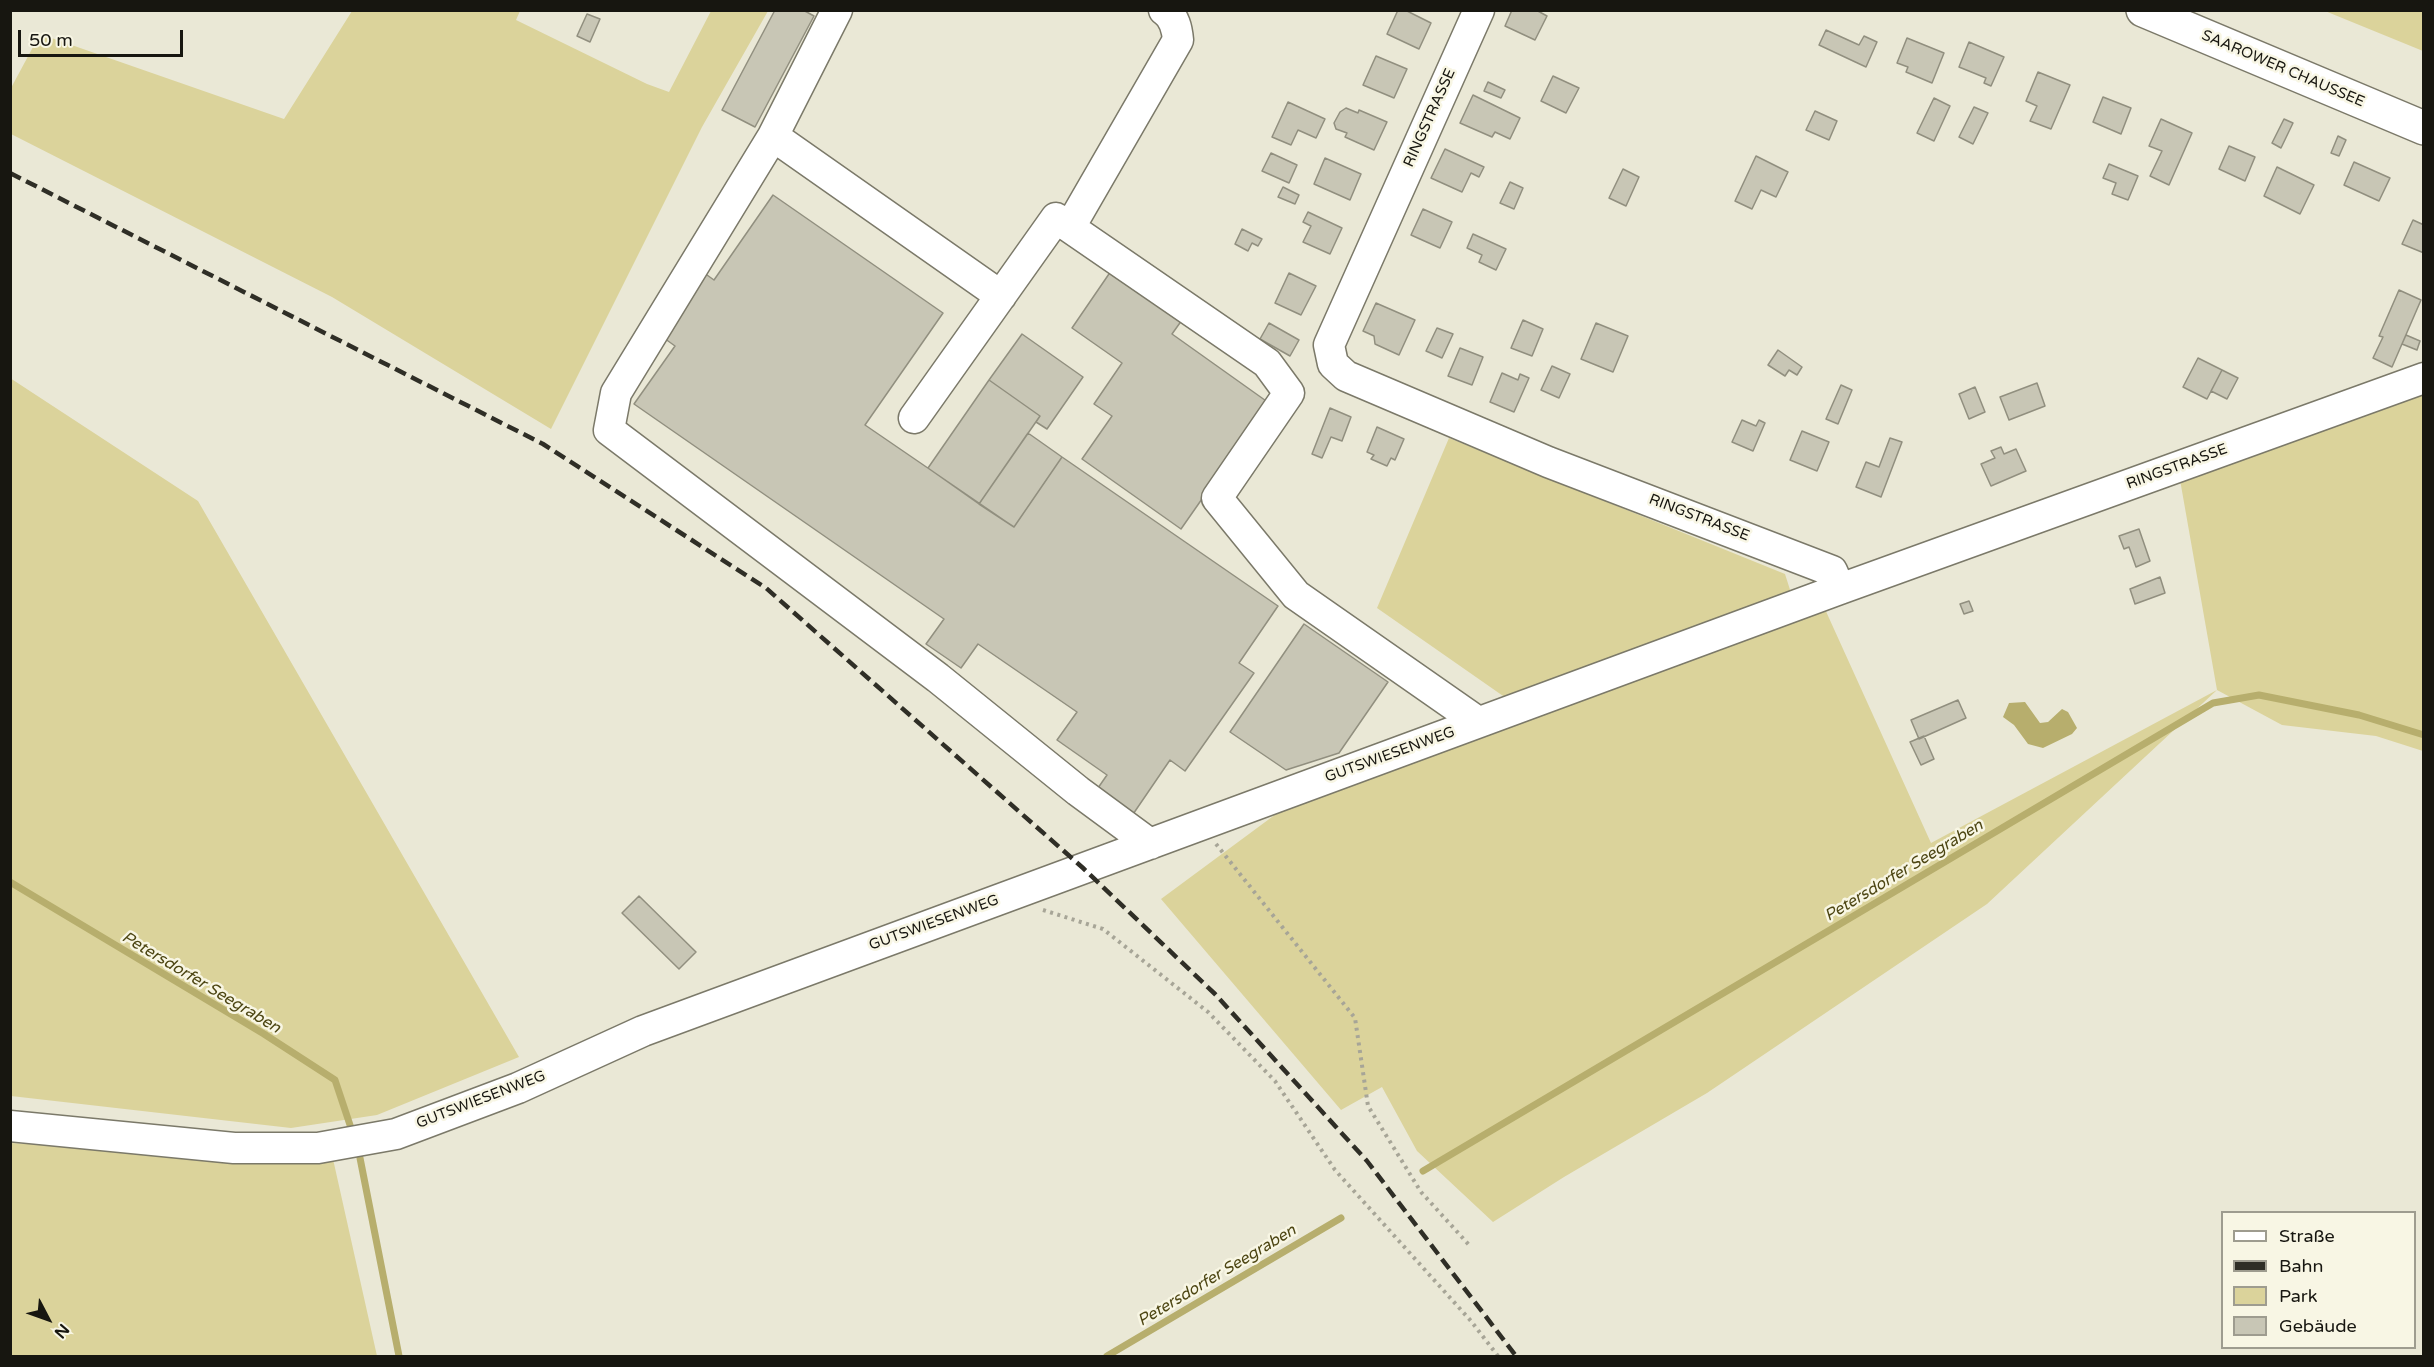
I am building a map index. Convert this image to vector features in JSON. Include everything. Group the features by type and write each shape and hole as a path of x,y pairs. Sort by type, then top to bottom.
{"main road":[{"name":"SAAROWER CHAUSSEE","path":"2143,10 2424,128"}],"street":[{"path":"837,10 773,136 616,393 609,430 938,678 1078,791 1150,843"},
{"path":"1070,227 1178,40 1177,27 1164,10"},
{"name":"RINGSTRASSE","path":"1479,10 1329,345 1333,364 1346,375 1548,462 1832,571 1840,589 2424,378"},
{"path":"773,136 1001,296"},
{"path":"914,418 1056,218 1268,363 1289,393 1217,498 1296,595 1478,722"},
{"name":"GUTSWIESENWEG","path":"10,1126 234,1148 318,1148 396,1134 518,1088 643,1031 1840,589"}],"path":[{"path":"1201,825 1355,1017 1368,1106 1421,1192 1470,1246"},
{"path":"1002,898 1103,929 1208,1012 1275,1081 1335,1170 1471,1321 1498,1356"}],"green space":[{"path":"352,11 520,11 516,20 647,84 669,92 711,11 768,11 702,127 551,429 332,297 11,134 11,88 40,34 284,119"},
{"path":"2325,11 2423,11 2423,51"},
{"path":"10,378 198,501 519,1057 377,1115 291,1128 11,1096"},
{"path":"2423,387 2423,751 2376,736 2282,725 2217,690 2179,474"},
{"path":"1449,438 1785,574 1792,596 1506,698 1377,608"},
{"path":"1824,607 1931,843 2217,690 1987,904 1707,1093 1564,1177 1493,1222 1417,1151 1382,1087 1341,1110 1161,899 1276,814"},
{"path":"10,1143 333,1159 377,1356 11,1356"}],"shaded area":[{"path":"2025,702 2040,723 2048,722 2062,709 2068,712 2077,728 2072,734 2043,748 2028,744 2014,725 2003,717 2009,703"}],"building":[{"path":"775,10 803,10 814,16 755,127 722,110"},
{"path":"1398,10 1405,10 1431,23 1419,49 1387,34"},
{"path":"1512,10 1536,10 1547,16 1535,40 1505,26"},
{"path":"587,14 600,19 590,42 577,36"},
{"path":"1826,30 1859,45 1864,36 1877,42 1866,67 1819,45"},
{"path":"1907,38 1944,53 1932,83 1906,72 1908,67 1897,63"},
{"path":"1969,42 2004,57 1991,86 1984,83 1986,78 1959,67"},
{"path":"1376,56 1407,69 1394,98 1363,85"},
{"path":"2038,72 2070,85 2051,129 2030,121 2037,106 2026,101"},
{"path":"1553,76 1579,88 1566,113 1541,101"},
{"path":"1488,82 1505,90 1501,98 1484,91"},
{"path":"1473,95 1520,118 1510,139 1495,132 1492,137 1460,123"},
{"path":"2103,97 2131,108 2121,134 2093,122"},
{"path":"1934,98 1950,106 1934,141 1917,133"},
{"path":"1288,102 1325,119 1316,138 1298,130 1291,145 1272,137"},
{"path":"1974,107 1988,113 1973,144 1959,137"},
{"path":"1346,108 1358,113 1359,110 1387,122 1374,150 1345,137 1347,133 1336,129 1334,123 1340,112"},
{"path":"1815,111 1837,121 1829,140 1806,130"},
{"path":"2161,119 2192,133 2169,185 2150,176 2162,151 2149,146"},
{"path":"2284,119 2293,123 2281,148 2272,143"},
{"path":"2338,136 2346,140 2339,156 2331,153"},
{"path":"2229,146 2255,157 2245,181 2219,169"},
{"path":"1445,149 1484,167 1479,177 1471,173 1462,192 1431,178"},
{"path":"1271,153 1297,165 1289,183 1262,171"},
{"path":"1756,156 1788,172 1776,197 1761,190 1752,209 1735,201"},
{"path":"1325,158 1361,174 1350,200 1314,184"},
{"path":"2354,162 2390,178 2379,201 2344,185"},
{"path":"2109,164 2138,176 2128,200 2112,194 2116,183 2103,178"},
{"path":"2277,167 2314,185 2300,214 2264,196"},
{"path":"1623,169 1639,177 1626,206 1609,198"},
{"path":"1510,182 1523,188 1514,209 1500,203"},
{"path":"1283,187 1299,195 1295,204 1278,197"},
{"path":"773,195 943,313 865,425 1014,527 1062,457 1278,606 1239,663 1254,673 1185,771 1170,760 1127,823 1091,798 1107,775 1057,740 1077,712 978,644 961,668 926,644 944,619 634,404 675,346 657,333 700,270 714,280"},
{"path":"1423,209 1452,222 1440,248 1411,235"},
{"path":"1308,212 1342,228 1330,254 1303,242 1311,226 1303,222"},
{"path":"2413,220 2424,225 2424,253 2402,244"},
{"path":"1242,229 1262,239 1258,246 1252,243 1248,251 1235,244"},
{"path":"1473,234 1506,249 1496,270 1479,262 1482,255 1467,248"},
{"path":"1111,271 1182,320 1172,334 1269,403 1181,529 1082,459 1112,416 1094,404 1122,363 1072,328"},
{"path":"1289,273 1316,286 1301,315 1275,303"},
{"path":"2399,290 2421,300 2392,367 2373,358 2383,337 2379,336"},
{"path":"1376,303 1415,320 1399,355 1375,344 1374,336 1363,331"},
{"path":"1523,320 1543,329 1532,356 1511,348"},
{"path":"1269,323 1299,340 1290,356 1260,339"},
{"path":"1596,323 1628,336 1613,372 1581,359"},
{"path":"1437,328 1453,334 1442,358 1426,351"},
{"path":"1022,334 1083,377 1047,429 1036,422 1040,416 989,380"},
{"path":"2406,335 2420,341 2417,350 2402,344"},
{"path":"1460,348 1483,357 1472,385 1448,376"},
{"path":"1778,350 1802,367 1797,375 1789,370 1785,376 1768,365"},
{"path":"2198,358 2222,370 2207,399 2183,387"},
{"path":"1552,366 1570,374 1559,398 1541,390"},
{"path":"2222,370 2238,378 2227,399 2211,391"},
{"path":"1502,373 1518,380 1520,374 1529,378 1514,412 1490,402"},
{"path":"989,380 1040,416 979,504 928,468"},
{"path":"2037,383 2045,406 2009,420 2000,397"},
{"path":"1841,385 1852,390 1838,424 1826,419"},
{"path":"1975,387 1985,412 1969,419 1959,394"},
{"path":"1330,408 1351,417 1342,441 1331,437 1322,458 1312,454"},
{"path":"1742,420 1756,426 1759,420 1765,423 1753,451 1732,442"},
{"path":"1377,427 1404,439 1395,460 1391,458 1387,466 1371,459 1374,455 1367,452"},
{"path":"1802,431 1829,442 1817,471 1790,460"},
{"path":"1028,433 1062,457 1014,527 979,504"},
{"path":"1890,438 1902,442 1881,497 1856,487 1866,462 1879,467"},
{"path":"2001,447 2004,454 2016,449 2026,471 1991,486 1981,464 1995,458 1991,451"},
{"path":"2139,529 2150,561 2136,567 2129,547 2124,549 2119,536"},
{"path":"2160,577 2165,593 2135,604 2130,589"},
{"path":"1969,601 1973,611 1964,614 1960,604"},
{"path":"1304,624 1388,682 1339,753 1286,770 1230,732"},
{"path":"1958,700 1966,718 1919,739 1911,720"},
{"path":"1924,736 1934,759 1921,765 1910,742"},
{"path":"639,896 696,952 679,969 622,913"}],"waterway":[{"name":"Petersdorfer Seegraben","path":"1423,1171 2213,703 2259,695 2359,715 2424,735"},
{"name":"Petersdorfer Seegraben","path":"10,882 264,1034 335,1080 351,1128"},
{"name":"Petersdorfer Seegraben","path":"360,1158 399,1356"},
{"name":"Petersdorfer Seegraben","path":"1107,1356 1341,1218"}],"railway":[{"path":"10,173 543,444 766,588 1083,868 1215,994 1367,1161 1516,1356"}]}
